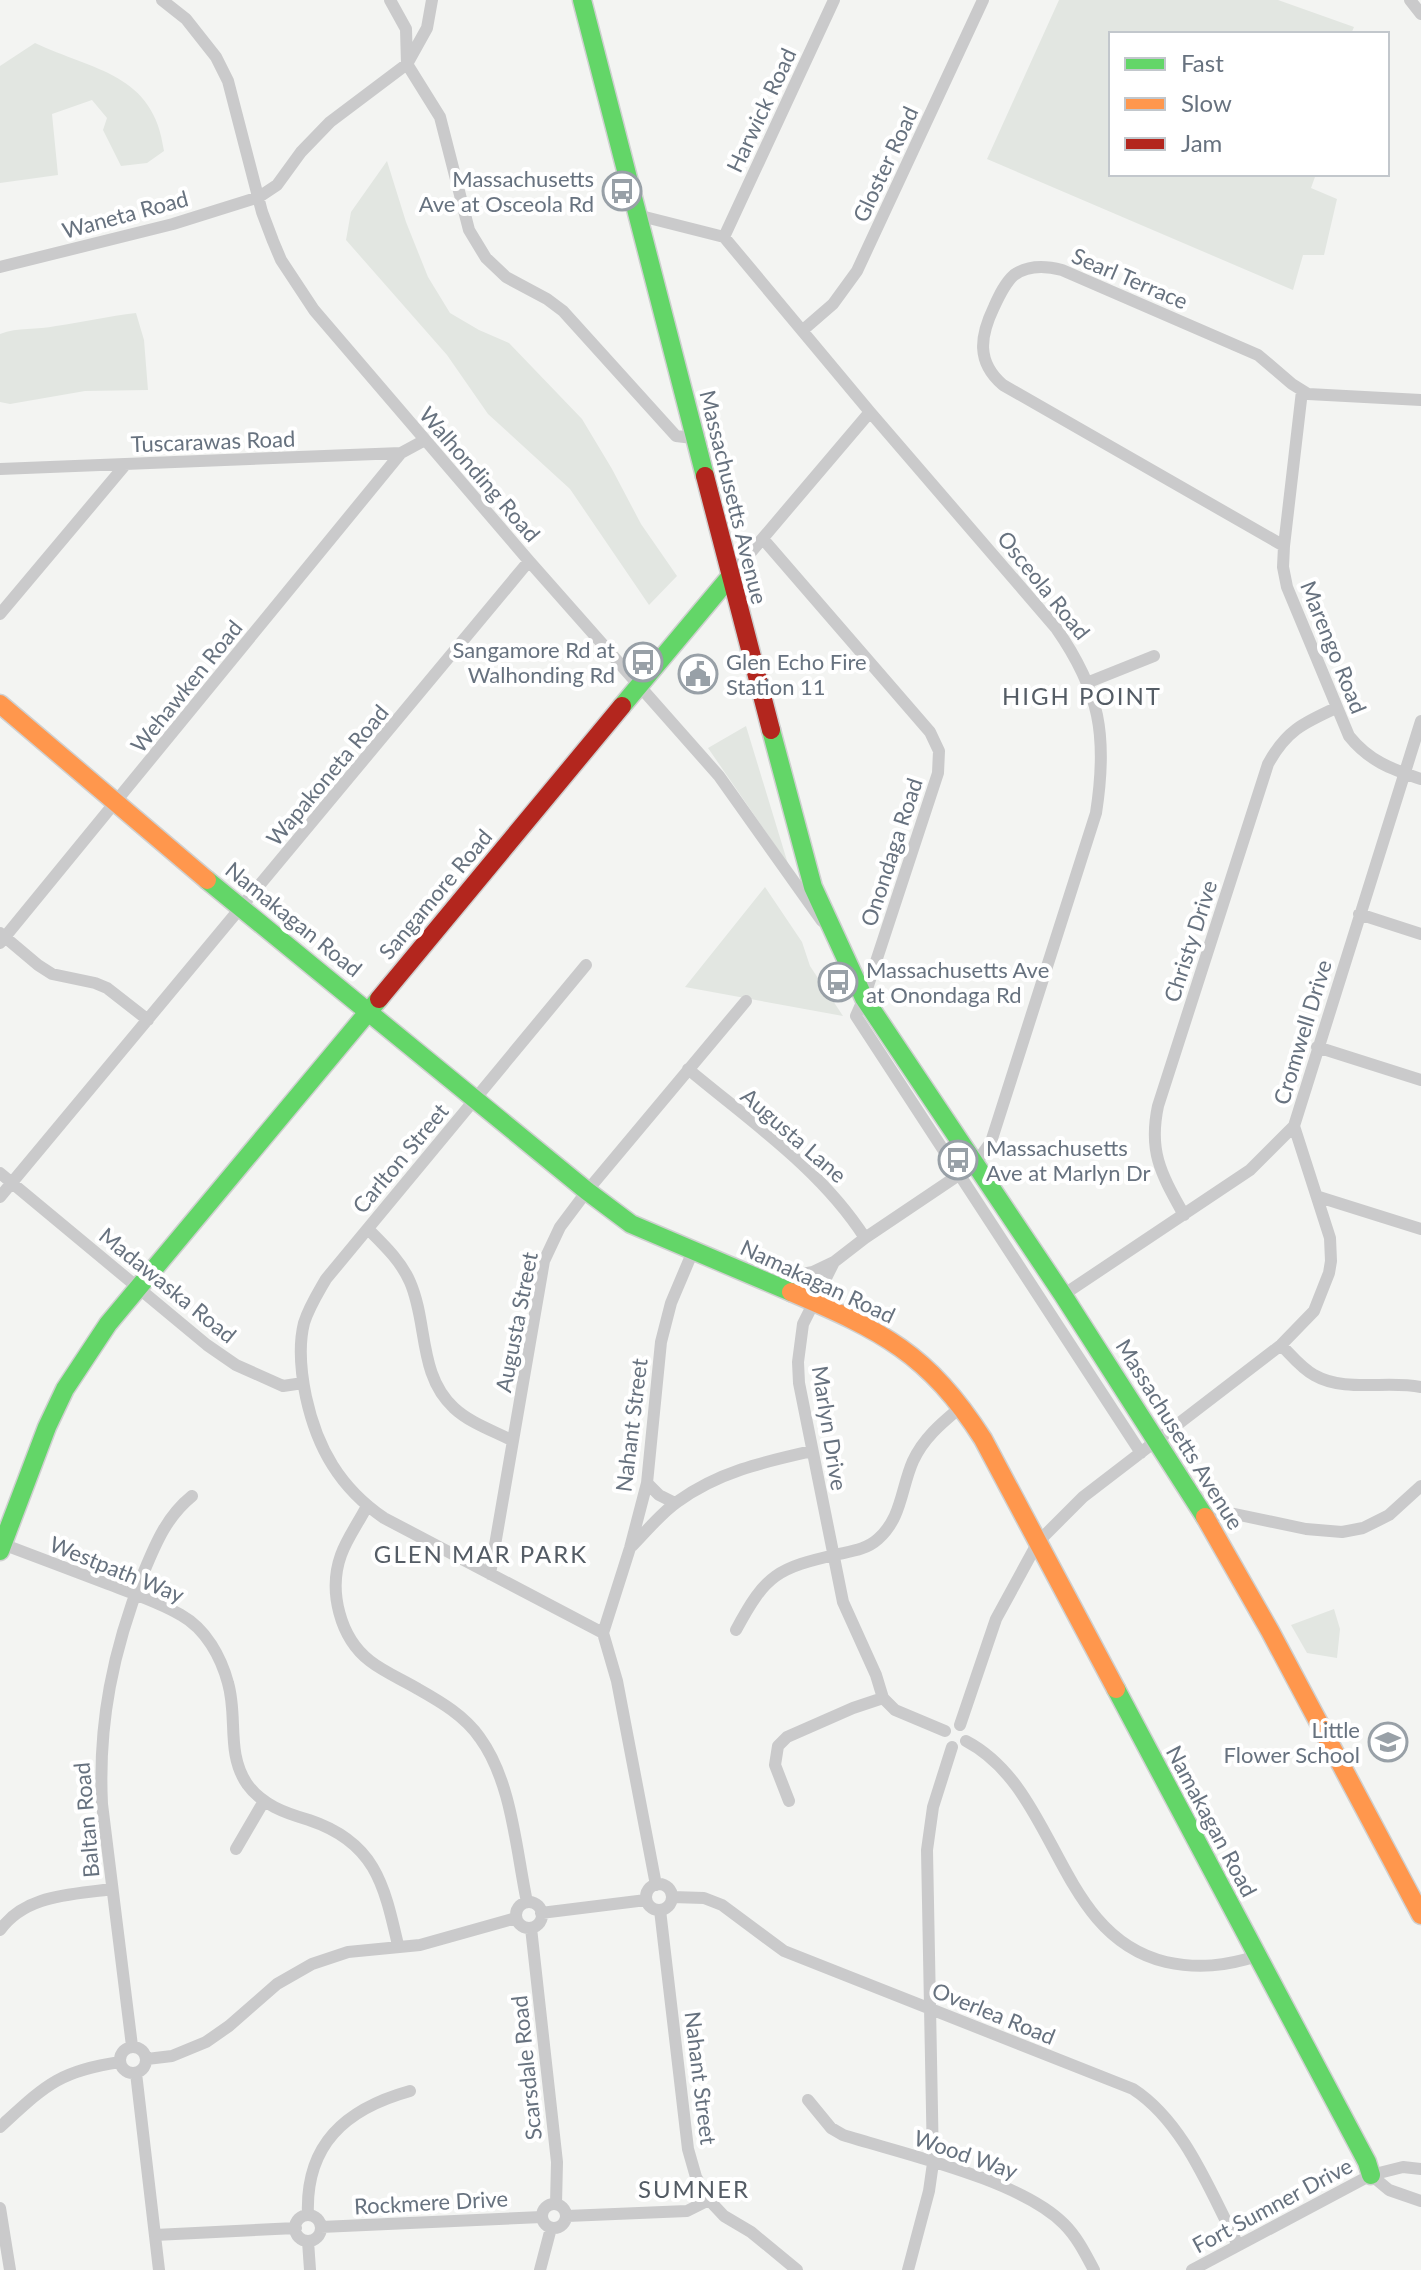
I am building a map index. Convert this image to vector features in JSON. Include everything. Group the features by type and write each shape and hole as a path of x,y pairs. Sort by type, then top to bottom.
{"street":[{"name":"Walhonding Road","path":"162,0 186,19 216,57 228,81 259,197 281,260 314,310 719,776 835,939"},
{"path":"390,0 406,29 407,64 440,117 469,230 486,258 506,277 563,311 676,436 693,438"},
{"path":"259,197 277,185 301,152 330,122 407,64 427,28 432,0"},
{"name":"Harwick Road","path":"724,237 834,0"},
{"name":"Gloster Road","path":"803,330 833,304 857,271 983,0"},
{"path":"1410,0 1421,14"},
{"name":"Massachusetts Avenue","path":"585,1 729,578 813,887 835,939 864,998 1063,1295 1205,1517 1276,1642 1421,1915"},
{"name":"Waneta Road","path":"0,267 173,224 259,197"},
{"path":"637,215 724,237"},
{"name":"Osceola Road","path":"724,237 1056,628 1078,658 1089,682 1102,743 1096,813 991,1142 975,1164"},
{"name":"Searl Terrace","path":"1284,546 1003,385 993,376 983,358 981,345 985,326 1012,277 1024,270 1047,266 1258,355 1302,391"},
{"path":"1302,391 1314,395 1421,400"},
{"name":"Marengo Road","path":"1302,391 1284,546 1283,567 1287,587 1349,736 1362,753 1385,768 1421,779"},
{"name":"Sangamore Road","path":"1,1546 65,1389 108,1324 870,412"},
{"name":"Tuscarawas Road","path":"0,469 401,453 425,440"},
{"name":"Wehawken Road","path":"2,937 117,803 401,453"},
{"path":"0,614 126,464"},
{"name":"Onondaga Road","path":"763,539 930,732 939,751 938,773 864,998"},
{"name":"Wapakoneta Road","path":"0,1197 529,561"},
{"path":"1089,682 1154,656"},
{"name":"Namakagan Road","path":"0,704 242,909 267,926 631,1224 861,1322 898,1344 935,1375 962,1406 983,1439 1367,2162 1371,2175"},
{"name":"Christy Drive","path":"1184,1215 1159,1169 1154,1141 1158,1106 1268,764 1278,746 1294,729 1336,708"},
{"name":"Cromwell Drive","path":"1063,1295 1250,1170 1294,1126 1421,721"},
{"path":"1359,914 1421,934"},
{"path":"2,937 45,970 107,988 148,1020"},
{"name":"Carlton Street","path":"303,1383 300,1349 304,1324 326,1279 586,965"},
{"name":"Massachusetts Avenue","path":"864,998 856,1016 1141,1453"},
{"name":"Augusta Street","path":"490,1574 544,1261 560,1227 587,1191 746,1001"},
{"path":"1317,1047 1421,1080"},
{"name":"Augusta Lane","path":"688,1069 823,1183 846,1209 865,1238"},
{"path":"960,1725 996,1619 1038,1542 1083,1497 1281,1345 1314,1311 1329,1273 1330,1238 1294,1126"},
{"name":"Marlyn Drive","path":"883,1698 843,1602 832,1555 798,1362 803,1324 834,1262 975,1164"},
{"name":"Madawaska Road","path":"0,1173 207,1345 236,1365 283,1386 303,1383"},
{"path":"1319,1197 1421,1229"},
{"path":"368,1229 394,1256 409,1280 416,1299 429,1368 441,1393 472,1420 513,1441"},
{"name":"Nahant Street","path":"603,1633 647,1483 661,1342 671,1303 693,1251"},
{"path":"763,1281 813,1272 834,1262"},
{"path":"1281,1345 1302,1367 1330,1383 1402,1383 1421,1387"},
{"path":"303,1383 312,1424 323,1454 343,1483 367,1506 603,1633 617,1681 656,1885"},
{"path":"736,1630 763,1585 774,1576 799,1562 865,1548 877,1541 891,1525 920,1448 934,1429 962,1406"},
{"path":"630,1548 675,1503 731,1472 812,1451"},
{"path":"647,1483 659,1495 675,1503"},
{"path":"1205,1517 1230,1513 1306,1529 1342,1532 1363,1528 1389,1515 1421,1486"},
{"name":"Baltan Road","path":"132,2046 101,1791 102,1723 119,1639 135,1594 160,1533 192,1496"},
{"path":"367,1506 341,1556 336,1583 342,1622 353,1643 370,1661 451,1708 479,1735 503,1784 527,1902"},
{"name":"Westpath Way","path":"1,1546 135,1594 183,1616 206,1637 219,1657 229,1687 237,1764 247,1784 264,1801 283,1812 325,1826 357,1847 371,1862 385,1889 398,1945"},
{"path":"789,1801 775,1765 778,1746 787,1737 883,1698 895,1710 945,1731"},
{"path":"953,1725 960,1725 967,1733 966,1741 962,1746 952,1747 944,1738 945,1731 953,1725"},
{"path":"966,1741 983,1750 1015,1781 1082,1899 1111,1935 1151,1958 1186,1967 1205,1967 1257,1956"},
{"path":"908,2270 929,2191 933,2163 927,1850 933,1807 952,1747"},
{"path":"236,1849 264,1801"},
{"path":"656,1885 667,1887 672,1897 670,1904 660,1910 650,1906 646,1900 647,1892 656,1885"},
{"path":"0,1930 16,1912 35,1902 112,1889"},
{"name":"Overlea Road","path":"672,1897 704,1898 722,1905 784,1951 1133,2089 1151,2101 1184,2144 1238,2245"},
{"path":"541,1913 646,1900"},
{"path":"527,1902 538,1906 541,1913 540,1921 531,1928 520,1925 516,1918 519,1906 527,1902"},
{"name":"Nahant Street","path":"660,1910 688,2149 696,2177 709,2200"},
{"path":"147,2059 172,2056 206,2042 277,1984 312,1964 348,1952 420,1945 516,1918"},
{"name":"Scarsdale Road","path":"531,1928 557,2162 556,2204"},
{"path":"132,2046 140,2048 147,2059 143,2069 136,2073 124,2070 120,2062 121,2054 132,2046"},
{"path":"0,2127 63,2075 87,2067 120,2062"},
{"path":"136,2073 159,2270"},
{"path":"308,2215 309,2179 326,2141 361,2110 384,2098 410,2091"},
{"name":"Wood Way","path":"808,2100 831,2128 843,2135 933,2163 1034,2201 1071,2232 1094,2270"},
{"name":"Fort Sumner Drive","path":"1192,2270 1371,2175 1403,2167 1421,2169"},
{"name":"Fort Sumner Drive","path":"1371,2175 1389,2190 1421,2201"},
{"path":"567,2216 687,2211 709,2200 724,2216 751,2232 797,2270"},
{"path":"556,2204 564,2206 567,2216 561,2225 551,2228 543,2224 542,2217 547,2208 556,2204"},
{"path":"0,2208 10,2270"},
{"path":"308,2215 318,2220 321,2227 316,2238 308,2241 301,2238 296,2228 301,2218 308,2215"},
{"name":"Rockmere Drive","path":"321,2227 542,2217"},
{"path":"155,2235 296,2228"},
{"path":"540,2270 551,2228"},
{"path":"308,2241 310,2270"}],"shaded area":[{"path":"1059,0 1278,0 1354,27 1352,32 1109,32 1109,176 1315,176 1311,188 1337,199 1324,255 1303,255 1293,290 987,159"},
{"path":"35,43 118,78 134,90 148,105 158,125 164,151 147,163 121,166 103,130 107,118 92,100 52,114 58,175 0,183 0,66"},
{"path":"387,161 406,222 428,277 450,313 509,343 582,419 641,524 677,576 649,605 570,489 488,414 447,355 346,240 351,212"},
{"path":"136,313 144,340 148,390 85,391 10,404 0,402 0,334"},
{"path":"746,726 788,864 708,748"},
{"path":"765,887 802,942 810,966 843,1016 685,987"},
{"path":"1334,1609 1340,1629 1337,1658 1307,1653 1291,1625"}],"traffic: fast":[{"path":"582,0 705,476"},
{"path":"622,706 729,578"},
{"path":"771,730 813,887 864,998 1063,1295 1205,1517"},
{"path":"207,880 631,1224 791,1292"},
{"path":"0,1551 47,1427 65,1389 108,1324 379,999"},
{"path":"1116,1689 1367,2162 1371,2175"}],"traffic: slow":[{"path":"0,704 207,880"},
{"path":"791,1292 877,1333 922,1365 943,1385 983,1439 1116,1689"},
{"path":"1205,1517 1270,1631 1421,1915"}],"traffic: jam":[{"path":"705,476 771,730"},
{"path":"379,999 622,706"}],"place":[{"name":"Massachusetts Ave at Osceola Rd","path":"622,191"},
{"name":"Sangamore Rd at Walhonding Rd","path":"643,662"},
{"name":"Glen Echo Fire Station 11","path":"698,674"},
{"name":"Massachusetts Ave at Onondaga Rd","path":"838,982"},
{"name":"Massachusetts Ave at Marlyn Dr","path":"958,1160"},
{"name":"Little Flower School","path":"1388,1742"}],"district":[{"name":"HIGH POINT","path":"1082,695"},
{"name":"GLEN MAR PARK","path":"481,1553"},
{"name":"SUMNER","path":"694,2188"}]}
